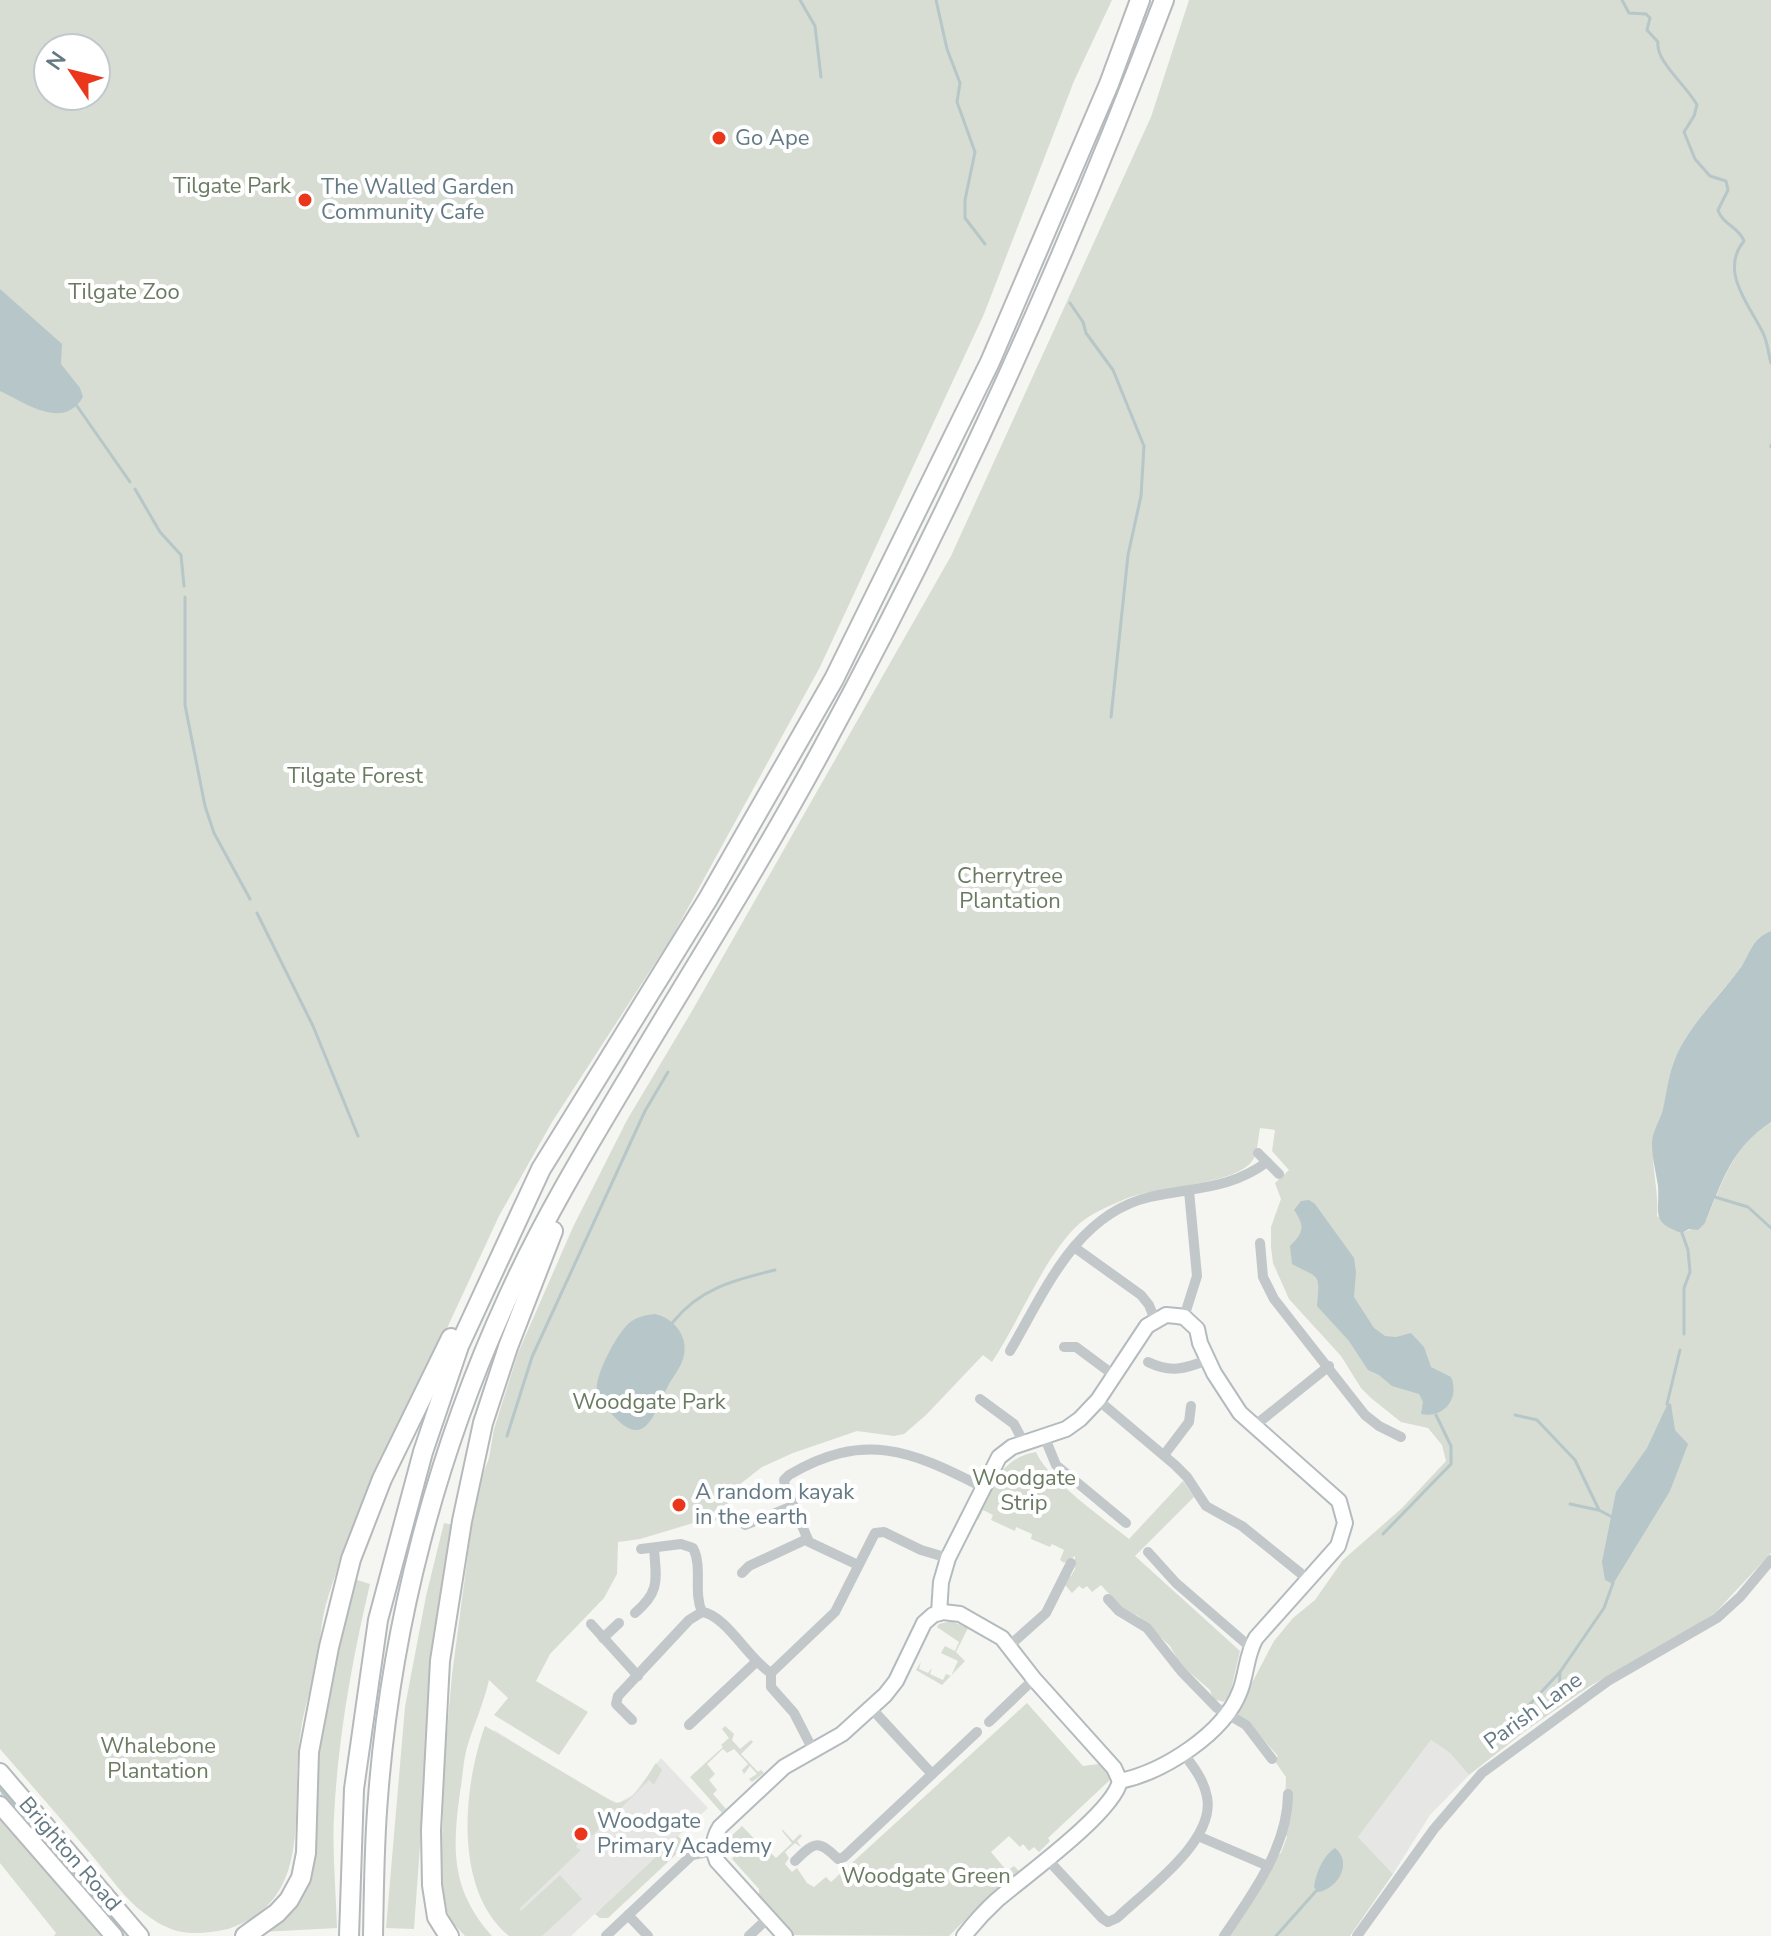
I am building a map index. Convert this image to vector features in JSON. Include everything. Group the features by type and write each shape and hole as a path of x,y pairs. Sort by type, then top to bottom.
{"highway":[{"path":"245,1936 277,1913 289,1900 304,1866 309,1752 329,1647 356,1543 382,1479 427,1385 534,1183 708,899 834,679 990,362 1109,84 1140,0"},
{"path":"373,1936 376,1822 383,1742 410,1584 455,1426 507,1300 538,1237 597,1129 744,888 820,753 915,572 1013,367 1127,97 1164,0"},
{"path":"449,1936 437,1917 433,1896 431,1830 440,1661 462,1521 479,1439 498,1373 543,1254 597,1129"},
{"path":"349,1936 350,1841 357,1755 378,1620 391,1564 450,1370 534,1183"}],"main road":[{"name":"Brighton Road","path":"0,1772 140,1936"},
{"name":"Brighton Road","path":"0,1805 114,1936"}],"street":[{"path":"1258,1153 1279,1174"},
{"path":"1010,1351 1074,1247 1090,1228 1120,1208 1151,1197 1234,1182 1267,1162"},
{"path":"1184,1317 1197,1276 1189,1191"},
{"path":"1260,1243 1261,1266 1269,1290 1283,1311 1365,1415 1401,1437"},
{"path":"1074,1247 1141,1295 1155,1320"},
{"path":"939,1613 941,1582 948,1558 999,1457 1012,1447 1072,1425 1098,1400 1142,1332 1166,1315 1184,1317 1197,1329 1207,1360 1230,1400 1251,1425 1332,1492 1343,1509 1345,1527 1341,1542 1250,1647 1240,1692 1226,1714 1183,1753 1151,1773 1120,1781"},
{"path":"1064,1347 1076,1347 1115,1376"},
{"path":"1148,1362 1164,1369 1178,1370 1207,1360"},
{"path":"1251,1425 1329,1366"},
{"path":"980,1399 1014,1424 1024,1443"},
{"path":"1098,1400 1187,1477 1206,1506 1242,1526 1309,1580"},
{"path":"1164,1455 1189,1422 1191,1406"},
{"path":"1044,1436 1056,1465 1126,1523"},
{"path":"858,1565 807,1539 784,1483 789,1475 832,1455 859,1449 920,1457 982,1487"},
{"path":"745,1525 793,1506"},
{"path":"813,1750 794,1713 771,1687 771,1673 835,1612 872,1536 882,1531 921,1550 948,1558"},
{"path":"742,1573 749,1566 807,1539"},
{"path":"641,1549 681,1544 693,1548 697,1556 698,1597 702,1612"},
{"path":"635,1613 647,1603 656,1588 654,1548"},
{"path":"1148,1552 1176,1583 1250,1647"},
{"name":"Parish Lane","path":"1357,1936 1434,1829 1482,1773 1608,1681 1717,1618 1740,1597 1771,1560"},
{"path":"1009,1646 1046,1613 1071,1563"},
{"path":"1108,1599 1119,1611 1147,1628 1181,1671 1226,1714 1246,1725 1272,1759"},
{"path":"702,1612 717,1618 756,1662 771,1673"},
{"path":"632,1720 616,1704 621,1692 689,1620 702,1612"},
{"path":"785,1936 721,1866 714,1851 714,1840 720,1827 784,1767 842,1734 871,1708 896,1681 924,1623 939,1613 960,1614 989,1629 1009,1646 1034,1679 1114,1768 1120,1781 1112,1798 1048,1860 985,1911 966,1936"},
{"path":"603,1638 619,1623"},
{"path":"591,1624 638,1676"},
{"path":"689,1725 756,1662"},
{"path":"989,1722 1034,1679"},
{"path":"871,1708 932,1774"},
{"path":"795,1861 810,1847 819,1844 842,1859 977,1732"},
{"path":"1048,1860 1102,1918 1112,1921 1189,1851 1198,1836 1208,1808 1207,1795 1200,1777 1183,1753"},
{"path":"1224,1936 1268,1866 1284,1823 1288,1794"},
{"path":"1198,1836 1268,1866"},
{"path":"606,1936 692,1855 714,1851"},
{"path":"628,1915 648,1936"},
{"path":"749,1936 768,1918"}],"shaded area":[{"path":"0,289 62,344 61,364 80,388 83,397 75,407 65,412 44,411 0,391"},
{"path":"1771,931 1771,1122 1746,1144 1729,1167 1705,1223 1698,1230 1689,1229 1682,1233 1665,1225 1659,1216 1652,1149 1672,1068 1682,1044 1741,967 1755,942"},
{"path":"1309,1200 1315,1204 1354,1258 1354,1297 1374,1328 1385,1336 1411,1333 1424,1347 1431,1367 1451,1377 1452,1399 1443,1410 1429,1415 1421,1414 1423,1402 1419,1394 1392,1386 1368,1370 1349,1341 1317,1306 1316,1278 1292,1264 1290,1246 1301,1229 1294,1210 1301,1201"},
{"path":"655,1314 668,1319 678,1328 684,1341 684,1355 652,1418 640,1430 632,1429 622,1424 604,1405 597,1385 607,1357 622,1330 637,1318"},
{"path":"1668,1403 1671,1404 1675,1430 1688,1444 1670,1491 1613,1584 1605,1580 1602,1562 1616,1492 1647,1448"},
{"name":"Woodgate Primary Academy","path":"494,1730 601,1796 618,1803 633,1795 661,1758 708,1808 571,1936 527,1936 510,1920"},
{"path":"1431,1740 1450,1753 1469,1775 1430,1815 1393,1874 1358,1837"},
{"path":"1335,1848 1343,1860 1341,1874 1332,1886 1318,1892 1314,1887 1318,1870"}],"green space":[{"name":"Tilgate Forest","path":"0,0 1112,0 1074,81 984,314 820,667 672,937 552,1122 499,1216 340,1559 322,1623 301,1730 294,1846 288,1872 276,1896 257,1915 228,1929 204,1933 174,1930 154,1921 124,1895 0,1749"},
{"path":"1189,0 1771,0 1771,931 1755,942 1740,968 1681,1046 1671,1070 1653,1156 1657,1216 1682,1233 1705,1223 1737,1155 1771,1122 1771,1553 1715,1613 1590,1686 1469,1775 1450,1753 1431,1740 1358,1837 1393,1874 1350,1936 1228,1936 1281,1853 1287,1837 1284,1833 1286,1777 1274,1760 1278,1756 1249,1723 1235,1715 1274,1641 1293,1618 1315,1600 1343,1560 1402,1508 1446,1461 1442,1445 1428,1428 1401,1422 1361,1388 1341,1356 1289,1299 1273,1263 1271,1227 1281,1199 1275,1183 1289,1170 1272,1151 1275,1130 1260,1128 1254,1158 1246,1167 1214,1180 1137,1195 1101,1210 1080,1223 1055,1252 992,1362 983,1355 904,1434 894,1436 857,1431 793,1453 762,1467 739,1485 717,1521 710,1518 640,1539 618,1542 617,1574 604,1598 550,1654 536,1681 588,1712 559,1755 494,1715 508,1698 489,1680 465,1756 457,1813 456,1851 462,1886 479,1919 492,1936 465,1936 447,1911 441,1877 444,1765 452,1675 476,1493 518,1353 573,1227 627,1120 951,556 1151,117"},
{"name":"Woodgate Strip","path":"1036,1452 1064,1486 1129,1539 1183,1481 1194,1497 1135,1556 1240,1651 1230,1694 1224,1702 1213,1699 1210,1690 1180,1664 1170,1646 1138,1616 1124,1610 1101,1585 1092,1592 1087,1586 1083,1589 1079,1586 1072,1593 1065,1585 1066,1578 1075,1569 1075,1556 1064,1563 1060,1560 1064,1550 1031,1539 1032,1534 1016,1527 1015,1531 991,1520 993,1515 983,1510 978,1520 975,1518 991,1486 1005,1468 1024,1455"},
{"path":"444,1523 453,1525 434,1649 414,1929 386,1928 405,1707 426,1596"},
{"path":"354,1579 370,1584 347,1699 336,1787 333,1844 337,1928 261,1932 291,1906 319,1727"},
{"path":"951,1621 968,1628 956,1652 965,1661 951,1675 958,1661 941,1653 945,1646 955,1651 959,1642 937,1627"},
{"path":"921,1662 919,1669 928,1673 932,1668 930,1674 943,1680 946,1674 951,1676 942,1685 916,1670"},
{"name":"Woodgate Green","path":"1027,1703 1083,1766 1099,1764 1112,1778 1048,1838 1050,1841 1039,1852 1034,1847 1029,1851 1023,1844 1020,1847 1009,1836 991,1852 1007,1871 1014,1866 1019,1871 995,1890 949,1936 794,1935 759,1898 759,1889 732,1859 735,1855 724,1843 742,1826 776,1858 792,1843 783,1830 793,1841 800,1834 802,1836 797,1841 801,1847 795,1843 785,1852 789,1858 785,1864 792,1872 797,1868 807,1883 814,1887 826,1877 831,1882"},
{"name":"Woodgate Primary Academy","path":"485,1726 615,1803 634,1794 656,1763 662,1770 654,1785 649,1780 614,1815 612,1813 603,1818 598,1826 600,1828 592,1836 590,1834 580,1839 576,1847 581,1850 519,1909 521,1911 560,1875 582,1899 542,1936 509,1936 491,1916 479,1892 471,1865 468,1807 477,1751"},
{"path":"725,1726 734,1734 732,1740 740,1749 751,1740 753,1742 741,1754 758,1772 761,1770 764,1773 752,1782 749,1779 757,1774 750,1766 744,1774 742,1770 748,1764 734,1749 727,1753 723,1749 707,1764 715,1774 709,1780 717,1790 713,1794 726,1809 722,1813 690,1777 723,1747 721,1745 729,1738 722,1729"},
{"path":"3,1785 134,1936 122,1936 0,1797"},
{"path":"0,1814 107,1936 54,1936 56,1933 0,1863"},
{"path":"678,1836 686,1845 608,1918 595,1914"}],"waterway":[{"path":"800,0 815,26 821,77"},
{"path":"936,0 947,49 960,83 957,102 975,152 965,200 965,218 985,244"},
{"path":"1622,0 1629,13 1646,14 1650,18 1647,30 1658,42 1658,49 1667,66 1697,105 1684,132 1695,159 1710,176 1726,181 1728,190 1718,210 1744,241 1737,252 1735,276 1765,337 1771,363"},
{"path":"1070,303 1083,322 1086,333 1113,370 1144,446 1141,496 1128,555 1111,717"},
{"path":"77,406 130,482"},
{"path":"135,489 160,532 181,555 184,586"},
{"path":"185,597 185,705 205,806 214,833 250,899"},
{"path":"257,913 313,1026 358,1136"},
{"path":"507,1436 532,1357 645,1111 668,1072"},
{"path":"1715,1197 1748,1207 1771,1228"},
{"path":"1682,1233 1688,1250 1690,1272 1684,1288 1684,1334"},
{"path":"673,1322 683,1310 707,1293 732,1282 775,1270"},
{"path":"1667,1404 1680,1350"},
{"path":"1383,1534 1451,1464 1451,1446 1436,1415"},
{"path":"1515,1415 1537,1420 1575,1460 1599,1510 1612,1517"},
{"path":"1570,1504 1598,1510"},
{"path":"1559,1700 1560,1672 1604,1608 1613,1583"},
{"path":"1514,1721 1560,1672"},
{"path":"0,1789 115,1923"},
{"path":"1276,1936 1316,1891"}],"place":[{"name":"Go Ape","path":"719,138"},
{"name":"The Walled Garden Community Cafe","path":"305,200"},
{"name":"A random kayak in the earth","path":"679,1505"},
{"name":"Woodgate Primary Academy","path":"581,1834"}],"park label":[{"name":"Tilgate Park","path":"232,186"},
{"name":"Tilgate Zoo","path":"124,292"},
{"name":"Cherrytree Plantation","path":"1010,888"},
{"name":"Woodgate Park","path":"649,1402"},
{"name":"Whalebone Plantation","path":"158,1758"}]}
